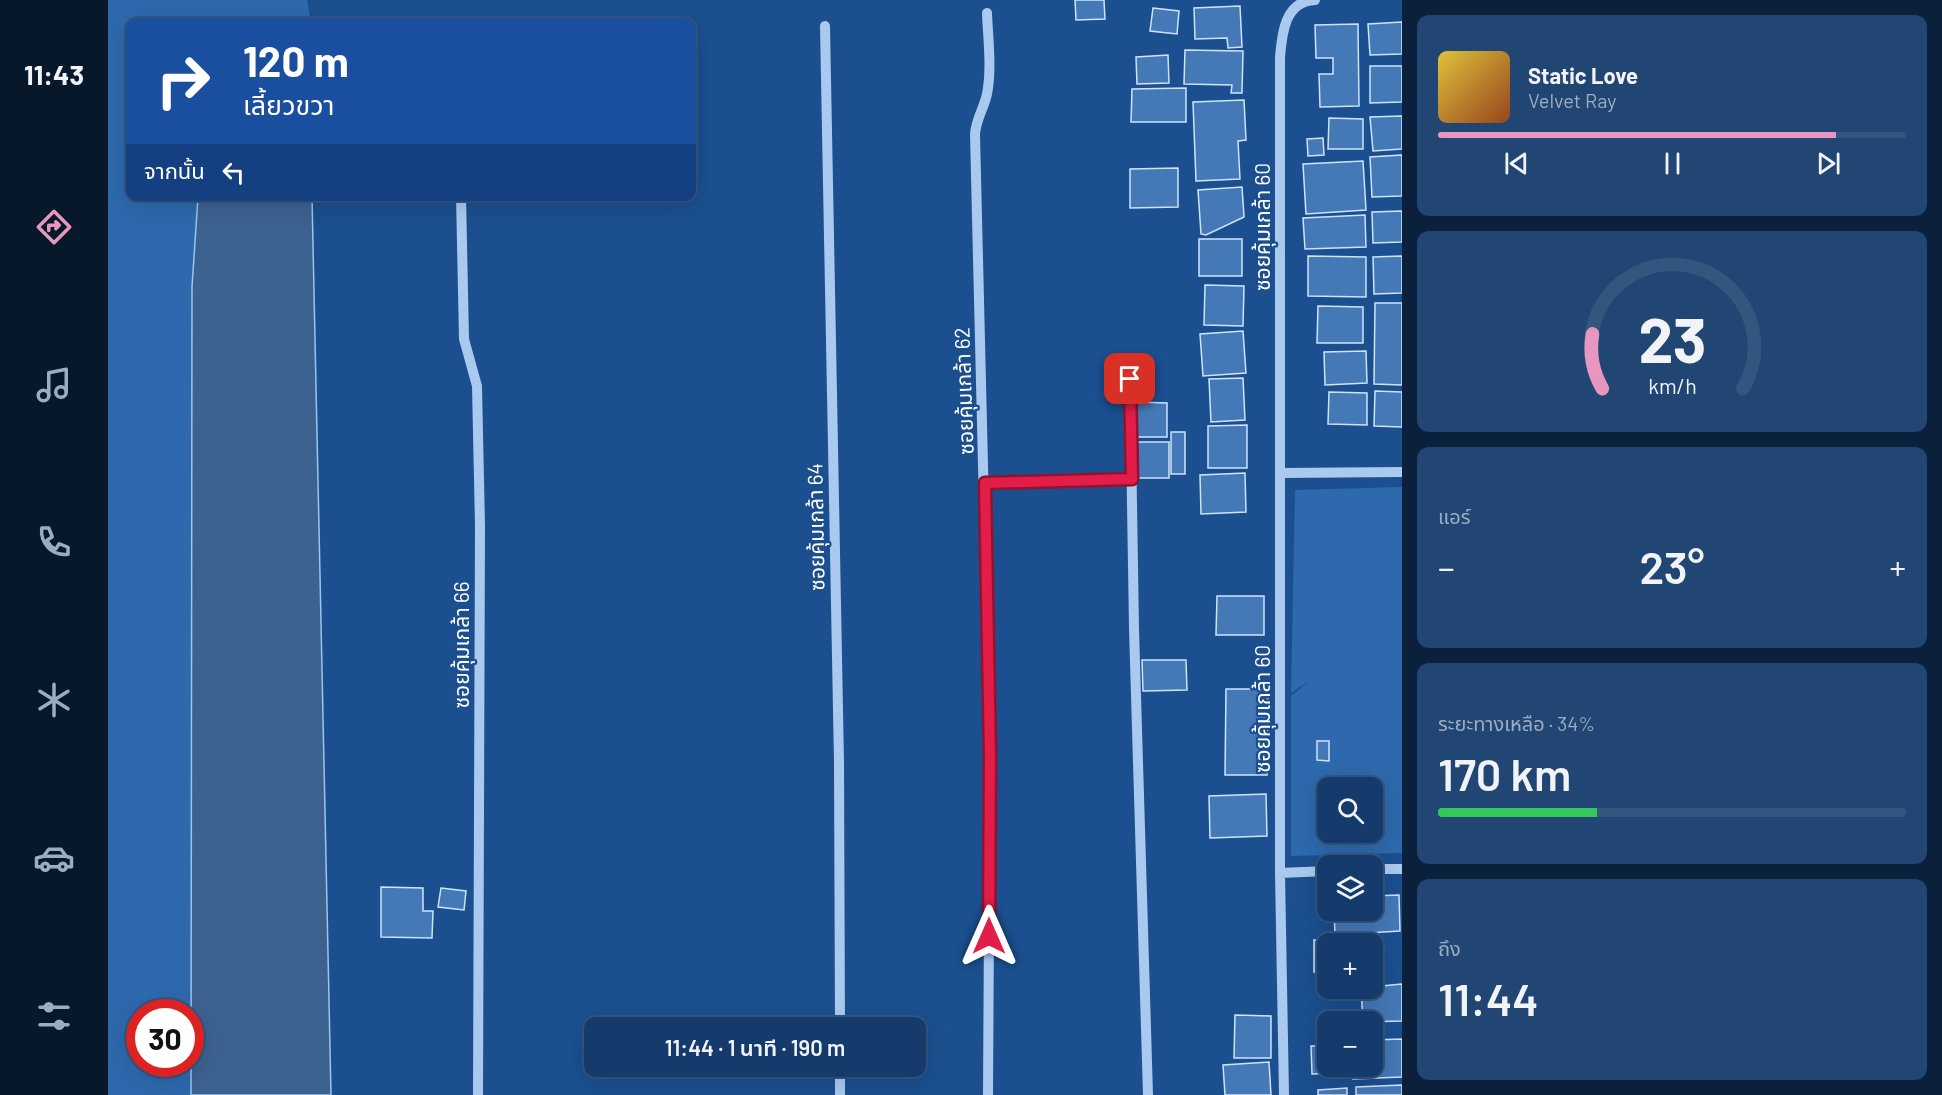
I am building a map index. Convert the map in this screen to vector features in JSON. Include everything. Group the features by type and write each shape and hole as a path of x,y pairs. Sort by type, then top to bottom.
{"street":[{"name":"ซอยคุ้มเกล้า 60","path":"1284,1095 1280,873 1281,46 1290,12 1307,0 1315,0"},
{"name":"ซอยคุ้มเกล้า 62","path":"987,13 989,78 975,135 990,755 988,1095"},
{"name":"ซอยคุ้มเกล้า 64","path":"825,26 839,762 840,1017"},
{"name":"ซอยคุ้มเกล้า 66","path":"461,201 464,339 477,386 480,514 478,1095"},
{"path":"1130,379 1134,629 1148,1095"},
{"path":"1281,473 1402,472"},
{"path":"985,483 1132,479"},
{"path":"1383,869 1402,868"},
{"path":"1280,873 1317,871"},
{"path":"840,1077 840,1095"}],"shaded area":[{"path":"108,0 307,0 310,18 126,18 126,201 198,201 192,287 191,999 126,999 126,1077 191,1077 191,1095 108,1095"},
{"path":"198,201 312,201 331,1095 191,1095 191,1077 204,1077 204,999 191,999 192,287"},
{"path":"1402,487 1402,853 1291,856 1291,696 1309,681 1291,693 1295,490"}],"building":[{"path":"1075,0 1104,0 1105,19 1076,20"},
{"path":"1240,6 1242,47 1228,48 1227,38 1195,39 1194,8"},
{"path":"1153,8 1179,11 1177,34 1150,31"},
{"path":"1402,22 1402,54 1370,55 1368,24"},
{"path":"1358,24 1359,106 1320,107 1319,74 1333,74 1333,58 1316,58 1315,25"},
{"path":"1185,50 1243,51 1242,93 1231,93 1232,85 1184,84"},
{"path":"1168,55 1169,83 1137,84 1136,57"},
{"path":"1370,66 1402,66 1402,102 1370,103"},
{"path":"1186,88 1186,122 1131,122 1132,89"},
{"path":"1244,100 1246,140 1238,141 1240,179 1196,181 1193,102"},
{"path":"1402,116 1402,149 1373,151 1370,117"},
{"path":"1329,118 1363,119 1363,149 1328,149"},
{"path":"1323,138 1324,155 1308,156 1307,139"},
{"path":"1402,155 1402,196 1372,197 1370,157"},
{"path":"1363,161 1366,210 1306,214 1303,164"},
{"path":"1178,168 1178,207 1130,208 1130,169"},
{"path":"1242,187 1244,217 1206,235 1201,234 1198,190"},
{"path":"1402,211 1402,242 1373,243 1372,212"},
{"path":"1365,215 1366,247 1305,249 1303,218"},
{"path":"1199,239 1242,239 1242,276 1199,276"},
{"path":"1308,256 1366,257 1366,297 1308,296"},
{"path":"1402,256 1402,293 1374,294 1373,257"},
{"path":"1205,285 1244,286 1243,326 1204,325"},
{"path":"1375,303 1402,303 1402,385 1374,384"},
{"path":"1318,306 1363,307 1363,343 1317,343"},
{"path":"1243,331 1246,373 1203,376 1200,334"},
{"path":"1366,351 1367,383 1325,385 1324,352"},
{"path":"1243,378 1245,420 1211,422 1209,379"},
{"path":"1375,391 1402,392 1402,427 1374,426"},
{"path":"1329,392 1367,393 1367,425 1328,424"},
{"path":"1137,402 1167,403 1167,437 1136,437"},
{"path":"1247,425 1247,468 1208,468 1208,426"},
{"path":"1171,432 1185,432 1185,474 1171,474"},
{"path":"1137,442 1169,442 1169,478 1137,478"},
{"path":"1245,473 1246,512 1201,514 1200,475"},
{"path":"1217,596 1264,596 1264,635 1216,635"},
{"path":"1142,660 1186,660 1187,690 1143,691"},
{"path":"1226,689 1268,689 1267,775 1225,775"},
{"path":"1317,741 1329,741 1329,761 1317,760"},
{"path":"1266,794 1267,836 1210,838 1209,796"},
{"path":"381,887 423,888 423,911 433,911 432,938 381,937"},
{"path":"441,888 466,891 464,910 438,907"},
{"path":"1399,895 1400,931 1335,933 1334,921 1383,921 1383,896"},
{"path":"1314,940 1317,940 1317,972 1314,972"},
{"path":"1402,984 1402,1021 1383,1021 1383,1011 1362,1011 1362,999 1383,999 1383,986"},
{"path":"1235,1015 1271,1016 1271,1058 1234,1058"},
{"path":"1402,1039 1402,1077 1353,1079 1353,1077 1383,1077 1383,1040"},
{"path":"1311,1046 1317,1046 1317,1074 1312,1074"},
{"path":"1269,1062 1271,1095 1225,1095 1223,1065"},
{"path":"1402,1085 1402,1095 1356,1095 1356,1087"},
{"path":"1347,1088 1347,1095 1318,1095 1318,1090"}],"route":[{"path":"989,936 990,755 985,483 1132,479 1130,379"}]}
